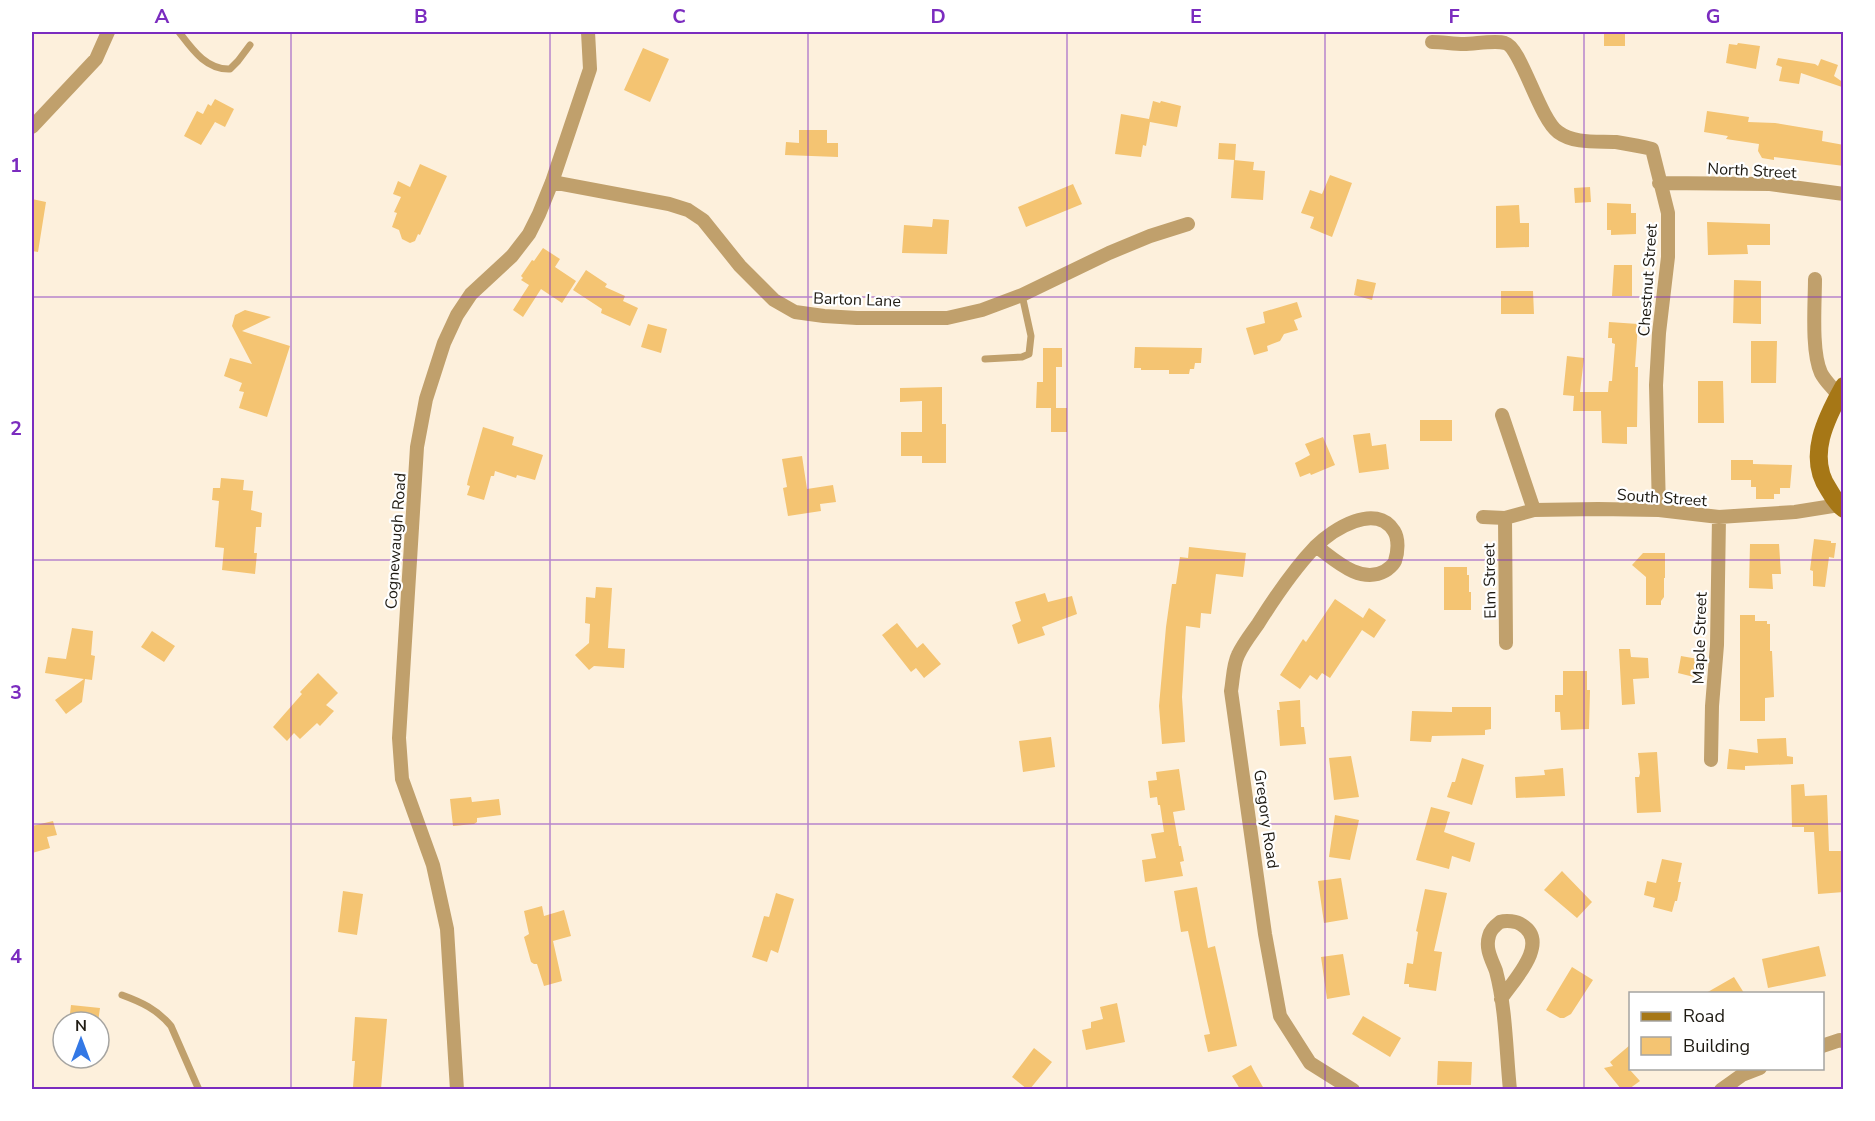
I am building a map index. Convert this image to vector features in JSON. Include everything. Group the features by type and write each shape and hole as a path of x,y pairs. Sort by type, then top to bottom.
{"street":[{"path":"32,127 96,59 108,32"},
{"name":"Cognewaugh Road","path":"457,1089 447,929 433,865 402,779 399,738 417,447 426,399 444,343 457,315 471,294 512,256 529,234 552,182 590,69 588,32"},
{"name":"Chestnut Street","path":"1432,42 1505,43 1513,48 1538,102 1558,132 1572,139 1633,144 1652,149 1668,213 1668,257 1659,333 1656,385 1659,510"},
{"name":"Barton Lane","path":"552,182 669,204 688,210 703,220 740,266 774,300 795,312 856,318 947,318 982,310 1022,295 1109,253 1150,236 1188,224"},
{"name":"North Street","path":"1659,183 1770,184 1844,194"},
{"path":"1815,279 1814,317 1821,373 1841,390 1823,429 1817,459 1822,480 1841,507"},
{"path":"1502,415 1534,510"},
{"name":"South Street","path":"1483,517 1505,518 1534,510 1659,510 1719,517 1841,507"},
{"name":"Gregory Road","path":"1316,546 1343,566 1358,573 1369,574 1383,572 1394,565 1398,550 1397,535 1389,523 1374,517 1346,525 1316,546 1281,588 1237,656 1231,691 1265,934 1280,1016 1310,1063 1353,1089"},
{"name":"Maple Street","path":"1711,760 1712,706 1717,645 1719,517"},
{"name":"Elm Street","path":"1505,518 1506,643"},
{"path":"1501,999 1526,965 1533,943 1524,926 1511,921 1502,921 1495,926 1489,936 1488,953 1495,968 1501,999 1510,1089"},
{"path":"1824,1045 1840,1040 1844,1041"},
{"path":"1721,1089 1742,1075 1755,1070"}],"lane":[{"path":"179,32 205,62 219,70 230,69 250,45"},
{"path":"986,359 1022,357 1029,354 1031,336 1022,295"},
{"path":"122,995 144,1002 164,1017 171,1026 199,1089"}],"building":[{"path":"1604,32 1625,32 1625,46 1604,46"},
{"path":"1738,43 1760,46 1756,69 1726,63 1729,44 1737,45"},
{"path":"643,48 669,59 650,102 624,90"},
{"path":"1778,58 1818,66 1821,59 1838,65 1834,76 1844,85 1842,87 1801,73 1799,84 1779,81 1782,67 1776,65"},
{"path":"215,99 234,109 225,127 215,122 201,145 184,136 197,111 203,114 208,104 211,106"},
{"path":"1153,101 1181,106 1177,127 1150,122 1146,146 1143,145 1141,157 1115,154 1121,114 1149,119"},
{"path":"1707,111 1749,117 1748,122 1775,123 1823,131 1822,141 1844,145 1844,166 1774,157 1774,160 1762,158 1758,151 1759,144 1726,139 1728,136 1704,132"},
{"path":"799,130 827,130 827,143 838,143 838,157 785,155 786,142 799,143"},
{"path":"1219,143 1236,144 1235,160 1218,159"},
{"path":"1234,160 1254,162 1253,170 1265,171 1263,200 1231,198"},
{"path":"420,164 447,176 420,235 418,234 415,241 410,243 402,239 399,230 392,227 397,213 394,212 401,197 393,194 398,181 410,187"},
{"path":"1330,175 1352,183 1332,237 1310,228 1314,217 1301,213 1310,190 1322,194"},
{"path":"1073,184 1082,204 1026,227 1018,207"},
{"path":"1590,187 1591,202 1575,203 1574,188"},
{"path":"32,199 46,202 38,252 32,251"},
{"path":"1607,203 1631,204 1631,213 1636,213 1636,234 1611,235 1611,230 1607,230"},
{"path":"1519,205 1520,223 1529,223 1529,247 1496,248 1496,206"},
{"path":"933,219 949,220 947,254 902,253 904,225 932,227"},
{"path":"1707,222 1770,224 1770,245 1747,245 1748,254 1708,255"},
{"path":"543,248 560,259 555,267 576,281 562,303 541,289 523,317 513,310 529,285 521,280 523,278 521,276"},
{"path":"1614,265 1632,265 1632,296 1612,296"},
{"path":"586,270 607,284 605,287 625,296 623,301 638,308 630,326 601,313 602,309 573,290"},
{"path":"1357,279 1376,283 1372,300 1354,295"},
{"path":"1734,280 1761,281 1761,324 1733,323"},
{"path":"1501,291 1533,291 1534,314 1501,314"},
{"path":"1297,302 1302,317 1294,320 1298,330 1284,334 1280,341 1267,346 1268,351 1254,355 1246,328 1265,323 1263,312"},
{"path":"245,310 271,317 242,331 290,346 267,417 239,408 244,392 239,391 242,383 224,376 230,358 252,364 232,326 235,315"},
{"path":"1609,322 1638,324 1635,367 1638,367 1637,427 1627,427 1627,444 1602,443 1601,411 1573,411 1574,396 1563,395 1567,356 1584,358 1580,392 1608,392 1609,381 1612,381 1615,344 1612,343 1612,338 1608,338"},
{"path":"648,324 667,329 661,353 641,347"},
{"path":"1751,341 1777,341 1776,383 1751,383"},
{"path":"1135,347 1202,348 1201,363 1195,363 1194,369 1190,369 1189,374 1169,374 1169,370 1141,370 1141,368 1134,368"},
{"path":"1043,348 1062,348 1062,367 1056,367 1056,408 1067,408 1067,432 1051,432 1051,408 1036,408 1037,382 1043,382"},
{"path":"1698,381 1723,381 1724,423 1698,423"},
{"path":"942,387 942,424 946,424 946,463 922,463 922,456 901,456 901,432 922,432 922,401 900,402 900,388"},
{"path":"1420,420 1452,420 1452,441 1420,441"},
{"path":"483,427 514,437 512,445 543,455 535,480 517,475 516,478 495,471 494,476 491,476 484,500 467,495 470,486 467,485 468,480"},
{"path":"1370,433 1372,446 1386,444 1389,469 1359,473 1353,435"},
{"path":"1323,437 1335,465 1300,477 1295,463 1310,455 1305,444"},
{"path":"802,456 807,489 833,485 836,502 820,504 821,511 788,516 783,488 787,487 782,459"},
{"path":"1731,460 1753,460 1753,464 1792,465 1790,488 1780,488 1780,494 1774,494 1774,499 1756,499 1756,487 1751,487 1751,480 1731,480"},
{"path":"221,478 244,480 243,490 253,491 251,510 262,513 261,527 256,527 255,574 222,570 224,548 215,547 219,501 212,500 213,488 220,488"},
{"path":"1814,539 1836,543 1834,558 1829,557 1825,587 1813,586 1813,571 1810,570"},
{"path":"1750,544 1779,544 1781,574 1772,574 1773,589 1749,588"},
{"path":"1189,547 1246,553 1243,577 1216,574 1211,614 1201,613 1200,628 1186,626 1182,697 1185,742 1162,744 1159,706 1166,627 1172,584 1176,584 1180,557 1188,558"},
{"path":"1643,553 1665,553 1664,597 1661,605 1646,605 1646,577 1632,565"},
{"path":"1444,567 1467,567 1471,610 1444,610"},
{"path":"596,587 612,588 608,648 625,649 624,668 594,666 589,670 575,655 589,643 590,624 585,623 586,597 595,598"},
{"path":"1045,593 1048,602 1072,596 1077,614 1042,627 1045,635 1018,644 1012,625 1021,621 1015,602"},
{"path":"1335,599 1363,618 1369,608 1386,620 1374,638 1362,630 1330,678 1322,673 1317,680 1310,675 1300,689 1280,675 1303,639 1306,642"},
{"path":"1740,615 1755,615 1755,621 1767,621 1767,624 1770,624 1774,697 1765,698 1765,721 1740,721"},
{"path":"897,623 917,648 923,643 941,664 924,678 916,668 911,672 882,635"},
{"path":"72,628 93,631 91,655 95,656 92,680 85,679 82,702 66,714 55,700 84,679 45,673 48,657 66,659"},
{"path":"152,631 175,646 164,662 141,647"},
{"path":"1619,649 1630,649 1631,657 1648,658 1649,678 1633,679 1635,704 1622,705"},
{"path":"1681,656 1698,659 1694,677 1678,673"},
{"path":"1563,671 1587,671 1587,690 1590,690 1589,729 1561,730 1560,712 1555,712 1555,695 1563,695"},
{"path":"318,673 338,693 326,705 334,711 320,726 317,723 300,739 294,733 287,741 273,727"},
{"path":"1300,700 1301,727 1304,727 1306,744 1280,746 1277,710 1280,710 1279,702"},
{"path":"1452,707 1491,707 1491,729 1485,730 1485,735 1432,736 1431,742 1410,741 1412,711 1452,712"},
{"path":"1051,737 1055,767 1023,772 1019,741"},
{"path":"1786,738 1787,756 1793,757 1793,764 1745,766 1745,770 1727,769 1729,749 1758,753 1757,739"},
{"path":"1657,752 1661,812 1637,813 1635,777 1639,777 1640,773 1638,753"},
{"path":"1351,756 1359,797 1334,800 1329,758"},
{"path":"1462,758 1484,765 1472,805 1447,797 1452,782 1455,782"},
{"path":"1563,768 1565,796 1516,798 1515,777 1545,775 1544,770"},
{"path":"1179,769 1185,810 1173,812 1184,861 1180,862 1183,876 1145,882 1142,860 1156,858 1151,834 1164,832 1160,805 1158,805 1157,797 1150,798 1148,781 1157,780 1156,772"},
{"path":"1804,784 1805,796 1827,795 1829,851 1841,851 1842,860 1844,860 1844,892 1818,894 1814,832 1804,832 1804,827 1792,827 1791,785"},
{"path":"471,797 472,802 499,799 501,815 477,818 474,824 453,826 450,799"},
{"path":"1431,807 1450,812 1444,832 1475,843 1470,862 1452,856 1449,869 1416,860"},
{"path":"1335,815 1359,820 1350,860 1329,857"},
{"path":"53,821 57,835 47,837 50,848 32,853 32,826"},
{"path":"1662,859 1682,863 1678,882 1681,882 1672,912 1653,907 1655,898 1644,895 1647,881 1656,883"},
{"path":"1562,871 1592,902 1577,918 1544,890"},
{"path":"1341,878 1348,919 1324,923 1318,881"},
{"path":"1197,887 1208,948 1215,946 1237,1046 1208,1052 1204,1035 1210,1034 1188,931 1181,932 1174,891"},
{"path":"1425,889 1447,893 1434,951 1442,952 1436,991 1409,987 1409,984 1404,984 1407,963 1413,964 1418,932 1416,931"},
{"path":"343,891 363,894 357,935 338,932"},
{"path":"776,893 794,899 778,953 771,950 767,962 752,957 764,916 769,917"},
{"path":"542,906 544,916 564,910 571,936 553,941 562,981 544,986 537,964 531,962 524,937 529,934 524,911"},
{"path":"1819,946 1826,976 1768,988 1762,959"},
{"path":"1343,954 1350,995 1327,999 1321,957"},
{"path":"1572,967 1593,980 1571,1014 1560,1018 1546,1010"},
{"path":"1734,977 1743,992 1708,992"},
{"path":"1117,1003 1125,1042 1086,1050 1082,1030 1091,1028 1091,1022 1103,1019 1100,1007"},
{"path":"71,1005 100,1008 100,1010 70,1010"},
{"path":"1363,1016 1401,1038 1390,1057 1352,1034"},
{"path":"355,1017 387,1019 381,1089 353,1087"},
{"path":"1629,1046 1629,1070 1640,1081 1629,1089 1621,1089 1604,1068 1613,1066 1610,1062"},
{"path":"1034,1048 1052,1062 1030,1089 1027,1089 1012,1077"},
{"path":"1438,1061 1472,1062 1471,1085 1437,1085"},
{"path":"1251,1065 1264,1089 1240,1089 1232,1076"}]}
